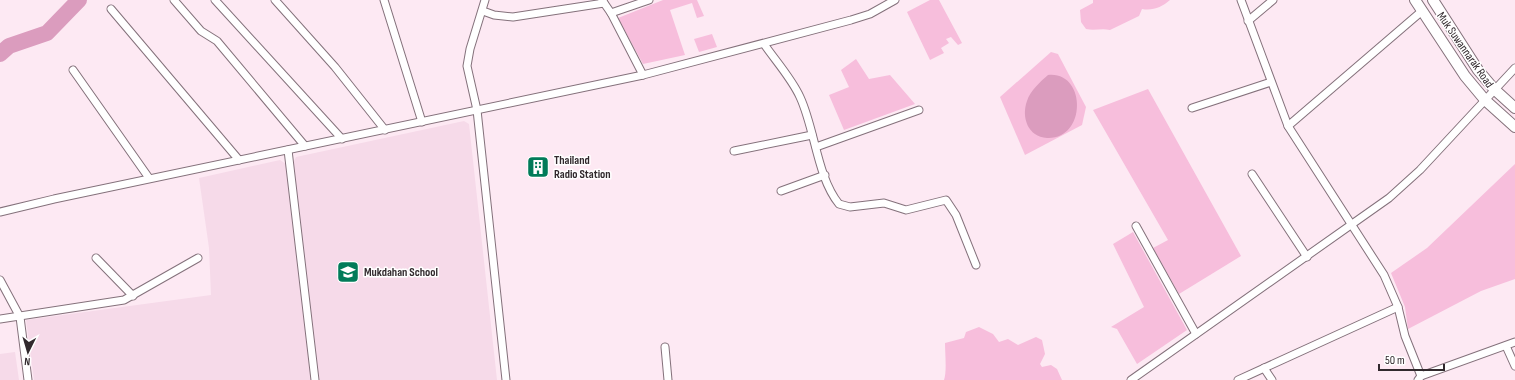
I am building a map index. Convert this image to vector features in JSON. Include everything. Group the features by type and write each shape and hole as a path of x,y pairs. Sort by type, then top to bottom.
{"main road":[{"name":"Muk Suwannarak Road","path":"1415,0 1465,76 1484,100 1515,126"},
{"name":"Muk Suwannarak Road","path":"1433,0 1478,70 1494,89 1515,108"}],"street":[{"path":"174,0 200,31 217,41 305,146"},
{"path":"215,0 342,139"},
{"path":"275,0 335,67 385,130"},
{"path":"384,0 422,122"},
{"path":"485,0 483,11 470,49 467,66 477,110 506,380"},
{"path":"611,13 649,0"},
{"path":"0,212 149,178 385,130 643,74 764,44 851,20 870,14 895,0"},
{"path":"1241,0 1288,126 1351,226 1384,275 1398,307 1420,378 1515,342"},
{"path":"1248,21 1273,0"},
{"path":"483,11 494,15 513,17 603,2 611,13 643,74"},
{"path":"111,9 239,160"},
{"path":"1288,126 1422,11"},
{"path":"764,44 800,97 825,175 835,199 839,204 845,207 884,203 906,210 946,200 956,215 976,265"},
{"path":"1131,380 1389,198 1420,170 1515,68"},
{"path":"73,70 149,178"},
{"path":"1192,108 1271,82"},
{"path":"816,147 919,110"},
{"path":"734,152 812,135"},
{"path":"288,150 314,380"},
{"path":"1252,174 1307,257"},
{"path":"780,191 825,175"},
{"path":"1136,226 1196,334"},
{"path":"96,258 133,296"},
{"path":"0,319 124,300 198,258"},
{"path":"0,280 20,317 28,380"},
{"path":"1238,380 1398,307"},
{"path":"1506,346 1515,366"},
{"path":"665,347 668,380"},
{"path":"1264,368 1272,380"}],"shaded area":[{"path":"663,0 697,0 704,16 697,18 692,3 670,10 685,55 643,64 618,18"},
{"path":"930,0 939,0 962,43 958,45 951,37 946,39 949,43 941,48 944,53 930,60 907,12"},
{"path":"1093,0 1170,0 1157,8 1142,9 1139,16 1110,30 1092,30 1086,29 1081,22 1080,10 1093,3"},
{"path":"712,34 717,47 699,52 694,39"},
{"path":"1051,52 1058,54 1086,107 1082,125 1025,155 1000,97"},
{"path":"856,59 869,79 890,75 915,104 844,130 829,95 849,87 841,70"},
{"path":"1048,75 1061,77 1070,83 1075,94 1077,106 1075,118 1070,128 1060,136 1047,138 1040,137 1031,130 1026,119 1025,107 1030,94"},
{"path":"1148,89 1241,256 1179,294 1153,248 1168,240 1093,110"},
{"name":"Mukdahan School","path":"464,121 469,124 497,380 34,380 26,320 211,295 209,248 199,178 280,160 286,164 293,163 296,157"},
{"path":"1515,164 1515,279 1481,291 1408,329 1405,307 1391,273 1427,248"},
{"path":"1133,232 1187,330 1137,364 1117,329 1111,327 1144,307 1113,244"},
{"path":"979,327 993,334 999,342 1008,339 1018,345 1036,337 1042,340 1045,354 1040,364 1042,367 1051,365 1057,369 1062,380 944,380 946,367 945,343 964,338 966,332"},
{"path":"15,352 19,380 0,380 0,354"}],"waterway":[{"path":"0,54 9,46 47,33 79,0"}],"place":[{"name":"Thailand Radio Station","path":"538,167"},
{"name":"Mukdahan School","path":"348,272"}]}
